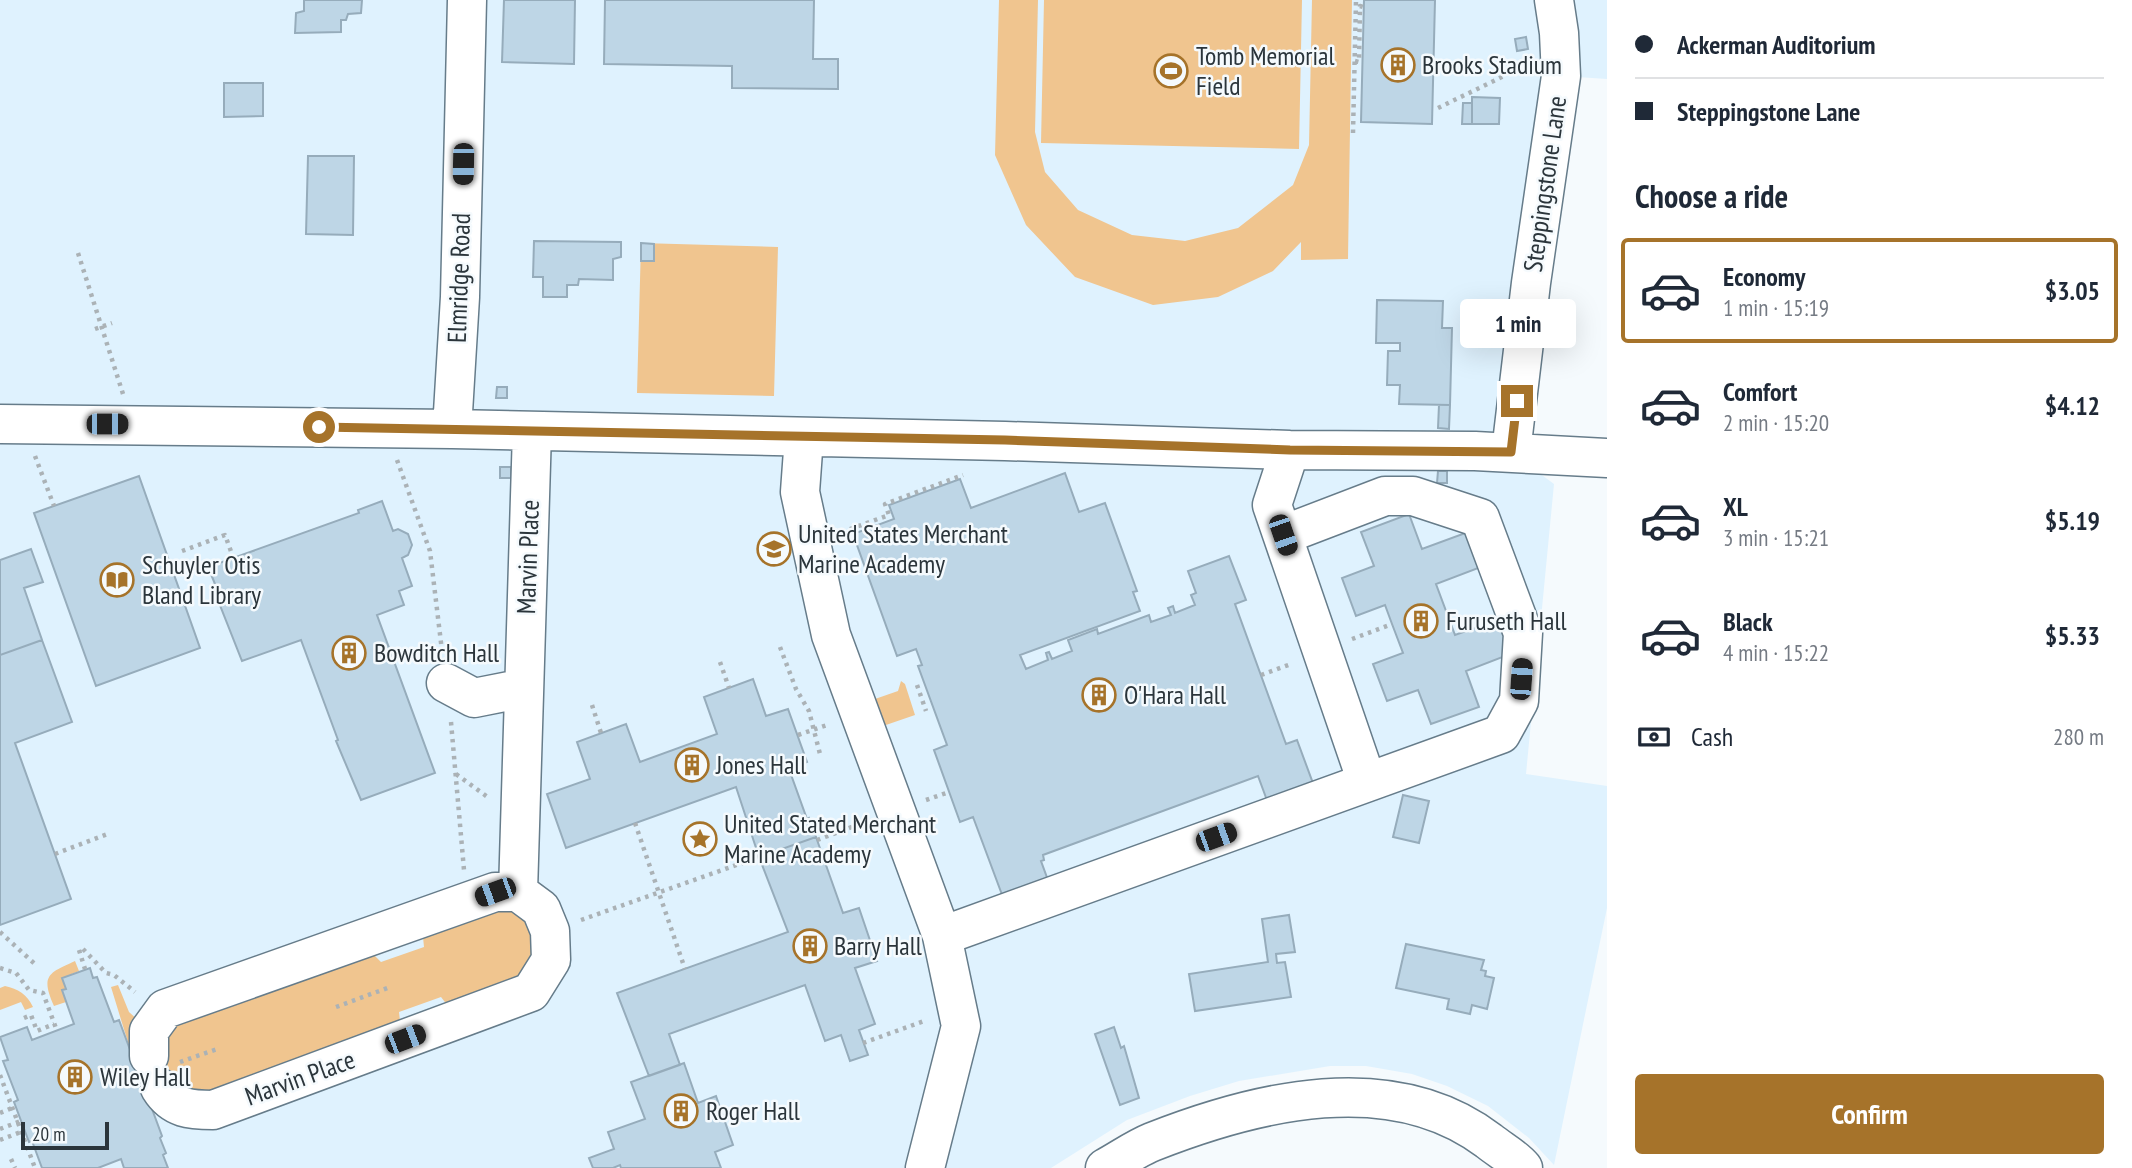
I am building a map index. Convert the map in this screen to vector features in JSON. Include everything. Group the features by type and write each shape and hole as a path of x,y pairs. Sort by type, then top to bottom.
{"street":[{"name":"Elmridge Road","path":"452,429 460,297 467,0"},
{"name":"Steppingstone Lane","path":"1511,452 1531,284 1561,76 1554,0"},
{"path":"0,424 452,429 1290,450 1511,452 1607,458"},
{"name":"Marvin Place","path":"518,892 532,431"},
{"path":"804,437 800,492 831,635 942,936 961,1026 925,1168"},
{"path":"1290,450 1272,505 1283,535 1308,656 1367,782"},
{"path":"942,936 1501,734 1519,702 1524,633 1480,518 1413,496 1385,496 1283,535"},
{"path":"446,683 474,698 524,688"},
{"path":"161,1069 149,1031 165,1009 174,1005 495,892 518,892 541,909 550,931"},
{"name":"Marvin Place","path":"161,1069 165,1096 187,1110 213,1110 531,992 551,960 550,931"},
{"path":"1105,1168 1149,1143 1254,1108 1303,1101 1371,1098 1402,1101 1442,1114 1474,1129 1523,1168"}],"path":[{"path":"1353,133 1356,0"},
{"path":"1355,61 1359,62 1360,6 1363,7"},
{"path":"1438,108 1506,75"},
{"path":"78,253 134,424"},
{"path":"95,329 112,323"},
{"path":"33,448 54,506"},
{"path":"831,536 889,514 885,504 968,473"},
{"path":"182,551 225,535 233,557"},
{"path":"1261,675 1392,624"},
{"path":"780,647 796,689 809,711 821,758"},
{"path":"720,662 729,688"},
{"path":"917,685 926,711"},
{"path":"592,705 601,733"},
{"path":"817,840 896,811"},
{"path":"635,823 685,969"},
{"path":"55,854 110,833"},
{"path":"550,931 759,858"},
{"path":"0,932 36,965"},
{"path":"85,969 81,949 106,973 114,975 161,1014"},
{"path":"0,968 16,973 29,990 43,993 57,1031"},
{"path":"336,1007 390,987"},
{"path":"863,1043 958,1009"},
{"path":"24,1018 31,1015 37,1031 54,1024"},
{"path":"161,1069 220,1048"},
{"path":"0,1075 35,1168"},
{"path":"0,1113 12,1108"},
{"path":"0,1129 19,1121"},
{"path":"0,1140 21,1132"},
{"path":"11,1159 15,1168"}],"shaded area":[{"name":"United States Merchant Marine Academy","path":"0,0 1607,0 1607,79 1562,76 1511,452 1554,484 1526,774 1607,786 1607,908 1554,1165 1529,1138 1488,1106 1447,1086 1412,1074 1366,1066 1330,1066 1239,1081 1190,1096 1127,1120 1051,1168 0,1168"},
{"path":"999,0 1038,0 1035,132 1045,172 1078,210 1132,235 1185,241 1238,228 1293,185 1309,145 1312,0 1352,0 1348,259 1301,260 1301,242 1273,271 1218,297 1153,305 1075,277 1026,225 995,155"},
{"name":"Tomb Memorial Field","path":"1044,0 1302,0 1299,149 1041,143"},
{"path":"641,243 778,247 774,396 637,393"},
{"path":"901,681 905,684 915,715 883,726 875,699 898,691"},
{"path":"516,907 532,920 542,949 529,978 448,1006 441,997 399,1012 400,1021 205,1101 174,1082 162,1052 159,1032 372,953 381,962 424,947 423,937 484,911"},
{"path":"75,961 79,971 62,978 66,989 62,991 66,1002 54,1006 48,988 50,976"},
{"path":"118,985 129,1012 140,1022 134,1062 111,987"},
{"path":"5,986 22,993 33,1007 25,1010 21,1002 0,1010 0,988"}],"building":[{"path":"304,0 362,0 361,13 348,14 346,20 341,20 341,32 295,33 296,13 304,11"},
{"path":"504,0 575,0 574,64 502,62"},
{"path":"605,0 814,0 813,59 838,59 838,89 732,88 732,66 604,64"},
{"name":"Brooks Stadium","path":"1364,0 1435,0 1432,124 1361,122"},
{"path":"1526,37 1528,49 1517,51 1515,39"},
{"path":"224,83 263,83 263,116 224,117"},
{"path":"1472,97 1500,98 1499,124 1472,124"},
{"path":"1463,103 1472,103 1472,124 1462,124"},
{"path":"308,156 354,156 353,235 306,234"},
{"path":"534,241 621,242 621,257 613,259 613,280 579,279 578,285 567,285 567,297 543,297 543,277 533,277"},
{"path":"641,243 654,244 654,261 641,261"},
{"path":"1377,300 1443,301 1442,328 1452,328 1450,405 1399,404 1400,385 1387,385 1388,351 1400,351 1400,343 1376,343"},
{"path":"497,387 507,387 507,398 496,398"},
{"path":"1439,405 1450,405 1449,429 1438,428"},
{"path":"500,467 511,467 511,478 500,478"},
{"path":"1438,471 1447,471 1447,483 1437,483"},
{"name":"O'Hara Hall","path":"1065,473 1079,512 1105,503 1137,591 1133,592 1140,611 1020,655 1026,669 1048,660 1046,653 1049,652 1052,659 1072,651 1068,640 1097,629 1098,634 1149,615 1151,622 1171,615 1168,608 1173,606 1175,613 1195,605 1191,595 1196,593 1188,571 1229,556 1246,600 1235,604 1286,744 1297,740 1314,786 1268,803 1258,776 1043,855 1044,860 1041,861 1049,883 1004,900 973,817 960,822 934,750 947,745 918,666 922,665 916,649 897,656 853,534 894,519 889,505 960,479 971,508"},
{"name":"Schuyler Otis Bland Library","path":"139,476 200,648 96,686 34,513"},
{"name":"Bowditch Hall","path":"382,501 393,531 398,529 408,534 412,545 408,555 402,558 412,586 399,591 404,605 377,615 435,773 361,800 336,741 338,740 301,640 242,661 212,585 215,584 208,567 359,513 358,510"},
{"name":"Furuseth Hall","path":"1409,514 1422,549 1468,532 1481,567 1436,584 1455,635 1500,619 1513,653 1466,671 1479,707 1431,724 1418,690 1387,701 1373,664 1403,653 1385,605 1356,616 1342,578 1374,566 1361,532"},
{"path":"31,549 43,582 24,588 42,640 0,655 0,560"},
{"path":"42,640 72,722 15,743 71,899 0,925 0,655"},
{"name":"Jones Hall","path":"753,679 766,716 788,709 807,762 789,769 816,837 759,857 736,787 566,848 547,794 590,779 577,742 626,724 640,762 717,734 704,697"},
{"path":"1403,795 1429,801 1419,843 1393,837"},
{"name":"Barry Hall","path":"816,837 843,913 859,908 877,961 855,968 875,1024 859,1030 868,1055 850,1061 841,1035 825,1041 805,985 669,1034 680,1065 649,1076 617,993 788,932 759,857"},
{"path":"1289,915 1295,952 1276,954 1277,963 1285,962 1291,997 1195,1011 1189,974 1268,962 1262,919"},
{"path":"1406,944 1484,960 1481,970 1486,971 1485,976 1494,978 1487,1009 1472,1005 1470,1014 1447,1009 1449,999 1396,988"},
{"name":"Wiley Hall","path":"90,968 93,978 97,977 114,1022 119,1020 162,1136 160,1138 166,1153 163,1155 168,1168 124,1168 121,1159 98,1168 42,1168 32,1141 29,1142 14,1102 18,1100 3,1061 8,1060 0,1037 27,1027 32,1040 74,1024 62,990 66,989 62,978"},
{"path":"1114,1027 1121,1048 1124,1046 1139,1098 1120,1105 1095,1034"},
{"name":"Roger Hall","path":"684,1063 698,1103 716,1096 733,1145 715,1152 721,1168 621,1168 620,1165 613,1168 593,1168 589,1158 614,1149 608,1132 645,1119 631,1082"}],"place":[{"name":"Brooks Stadium","path":"1398,65"},
{"name":"Tomb Memorial Field","path":"1171,71"},
{"name":"United States Merchant Marine Academy","path":"774,549"},
{"name":"Schuyler Otis Bland Library","path":"117,580"},
{"name":"Furuseth Hall","path":"1421,621"},
{"name":"Bowditch Hall","path":"349,653"},
{"name":"O'Hara Hall","path":"1099,695"},
{"name":"Jones Hall","path":"692,765"},
{"name":"United Stated Merchant Marine Academy","path":"700,839"},
{"name":"Barry Hall","path":"810,946"},
{"name":"Wiley Hall","path":"75,1077"},
{"name":"Roger Hall","path":"681,1111"}],"route":[{"path":"319,427 1005,440 1290,450 1511,452 1517,401"}]}
